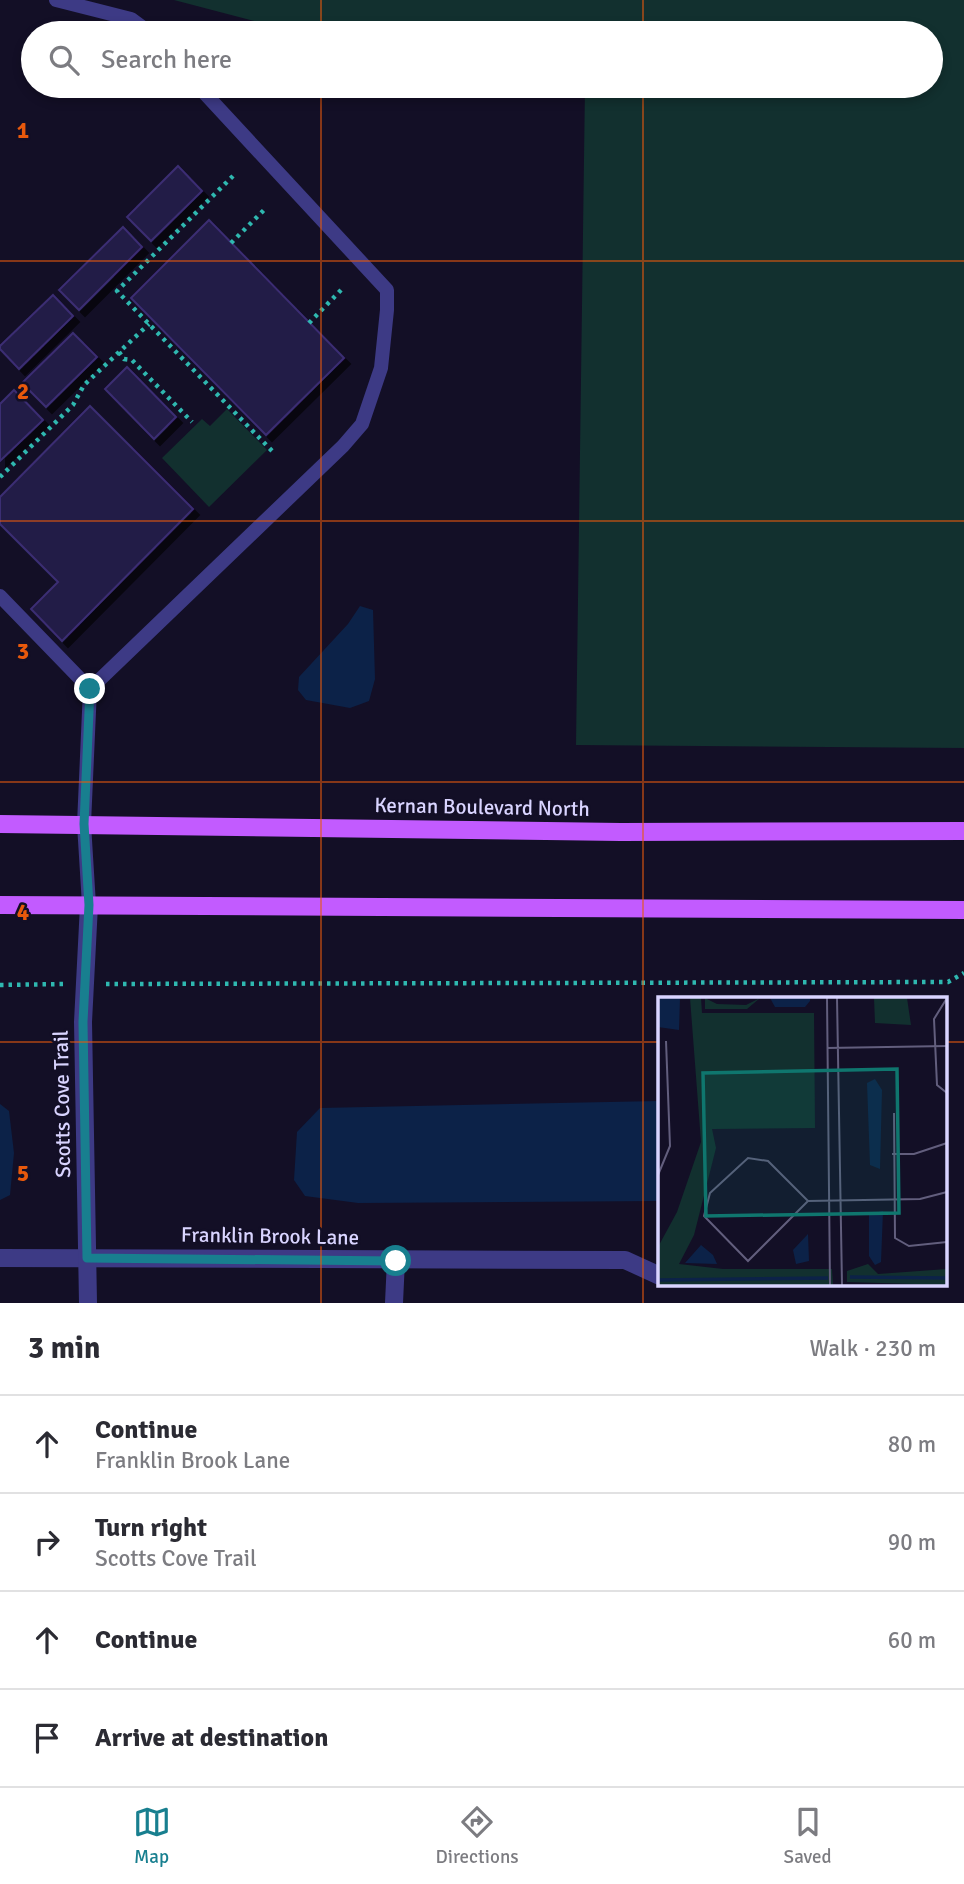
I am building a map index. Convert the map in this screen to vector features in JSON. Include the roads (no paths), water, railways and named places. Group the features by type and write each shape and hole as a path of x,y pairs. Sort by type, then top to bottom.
{"main road":[{"name":"Kernan Boulevard North","path":"0,824 621,832 964,831"},
{"path":"0,905 964,910"}],"street":[{"name":"Scotts Cove Trail","path":"88,1303 83,1022 89,905"},
{"name":"Franklin Brook Lane","path":"0,1258 625,1260 658,1275"},
{"path":"394,1303 396,1261"}],"lane":[{"path":"56,0 134,21"},
{"path":"89,905 84,824 90,689 344,446 362,424 381,368 387,290 209,98"},
{"path":"0,596 90,689"}],"water":[{"path":"360,606 373,610 375,679 369,701 350,708 306,700 298,690 299,677 348,624"},
{"path":"658,1101 658,1201 358,1203 305,1196 294,1180 297,1132 320,1108"},
{"path":"0,1104 9,1111 14,1153 10,1195 0,1200"}]}
